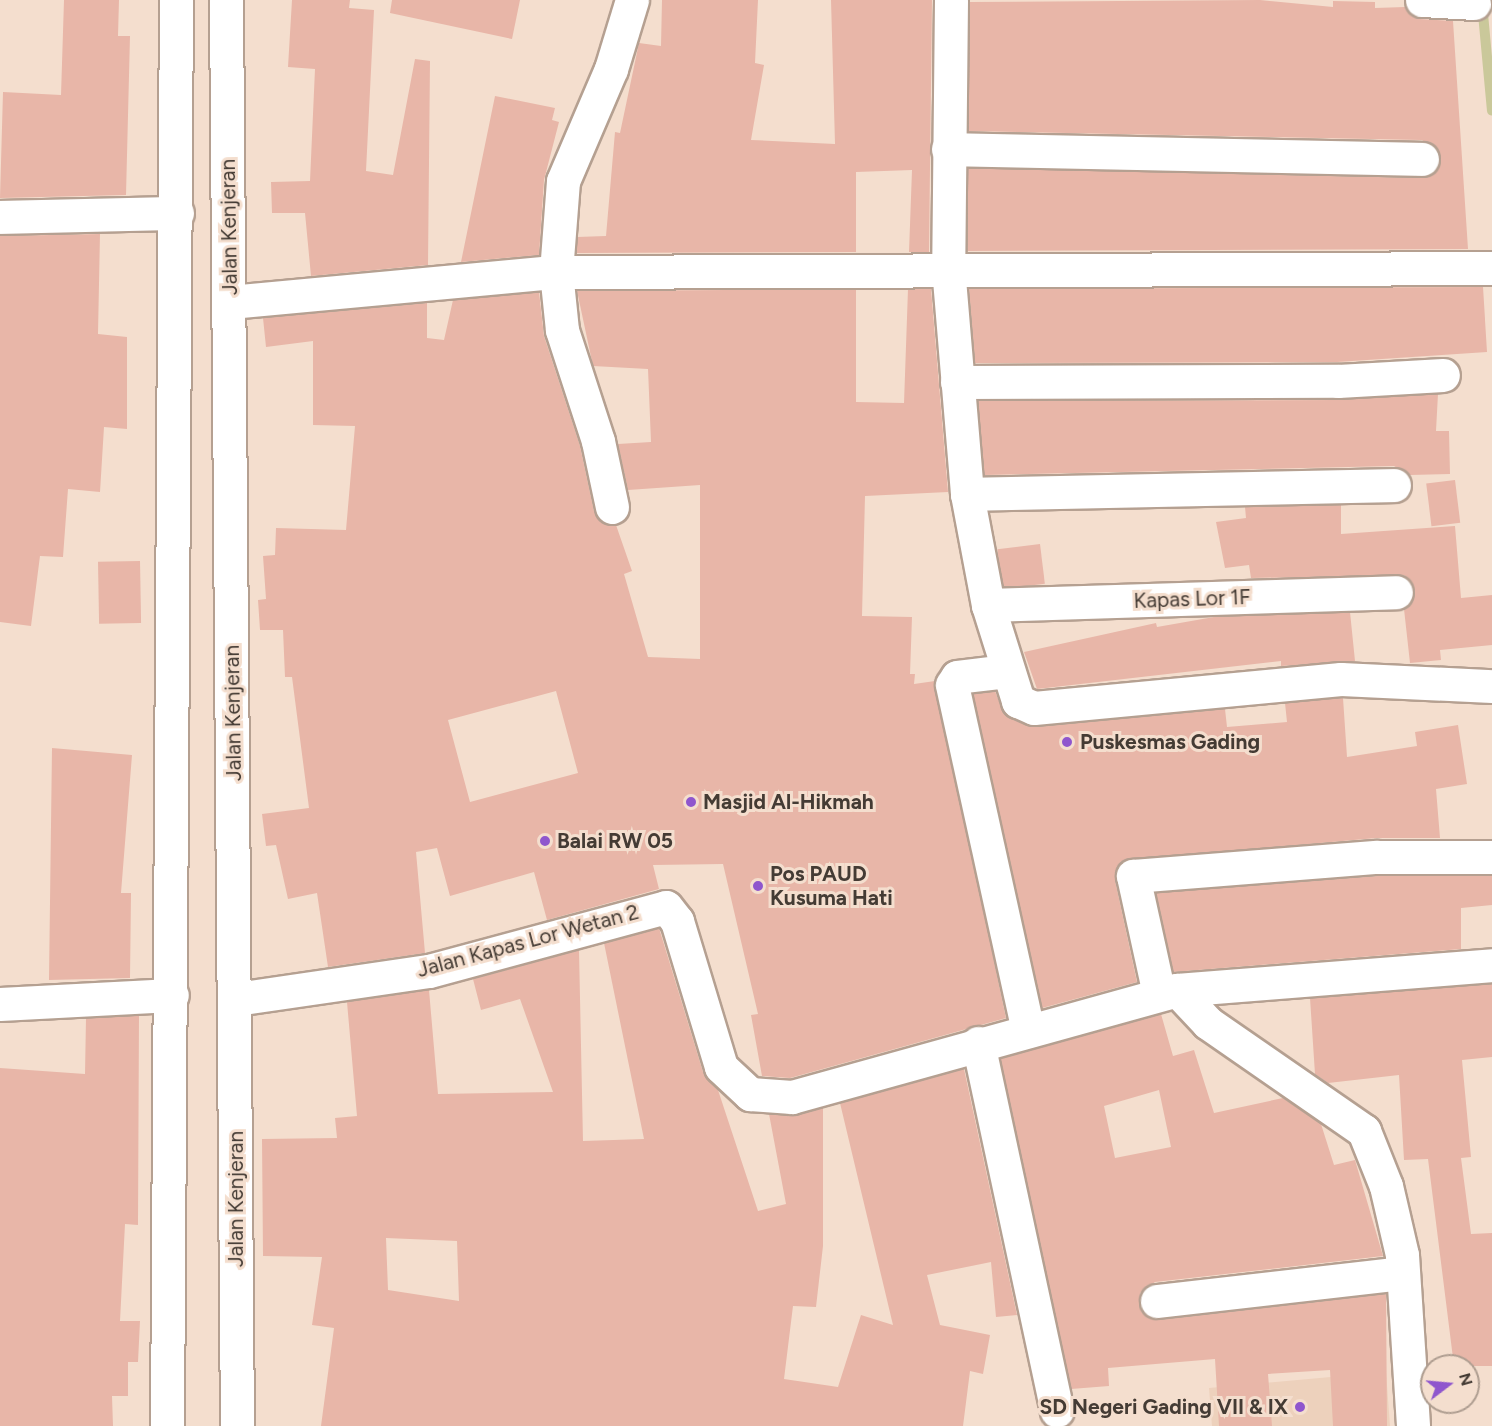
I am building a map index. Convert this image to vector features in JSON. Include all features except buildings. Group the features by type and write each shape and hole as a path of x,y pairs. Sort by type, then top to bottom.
{"main road":[{"path":"167,1426 177,213 176,0"},
{"name":"Jalan Kenjeran","path":"226,0 236,999 237,1426"},
{"path":"612,507 598,441 562,330 556,272 563,181 611,69 632,0"},
{"path":"951,0 948,267 966,494 988,606 1018,701 1034,708 1341,679 1492,686"},
{"path":"1422,0 1474,3"},
{"path":"948,148 1422,159"},
{"path":"0,217 177,213"},
{"path":"230,302 556,272 948,267 1492,268"},
{"path":"957,382 1338,381 1443,375"},
{"path":"966,494 1394,485"},
{"name":"Kapas Lor 1F","path":"988,606 1396,592"},
{"path":"1007,671 957,677 952,683 1028,1031"},
{"path":"1413,1426 1402,1273 1386,1186 1364,1131 1208,1023 1168,992 1133,876 1377,857 1492,857"},
{"name":"Jalan Kapas Lor Wetan 2","path":"236,999 429,971 666,907 677,921 721,1067 750,1094 792,1097 978,1043"},
{"path":"1057,1411 978,1043 1168,992 1492,965"},
{"path":"0,1005 172,995"},
{"path":"1157,1301 1402,1273"}],"shaded area":[{"name":"SD Negeri Gading VII & IX","path":"1386,1372 1390,1426 1212,1426 1209,1388"}],"waterway":[{"path":"1482,3 1492,111"}],"place":[{"name":"Puskesmas Gading","path":"1067,742"},
{"name":"Masjid Al-Hikmah","path":"691,802"},
{"name":"Balai RW 05","path":"545,841"},
{"name":"Pos PAUD Kusuma Hati","path":"758,886"},
{"name":"SD Negeri Gading VII & IX","path":"1300,1407"}]}
